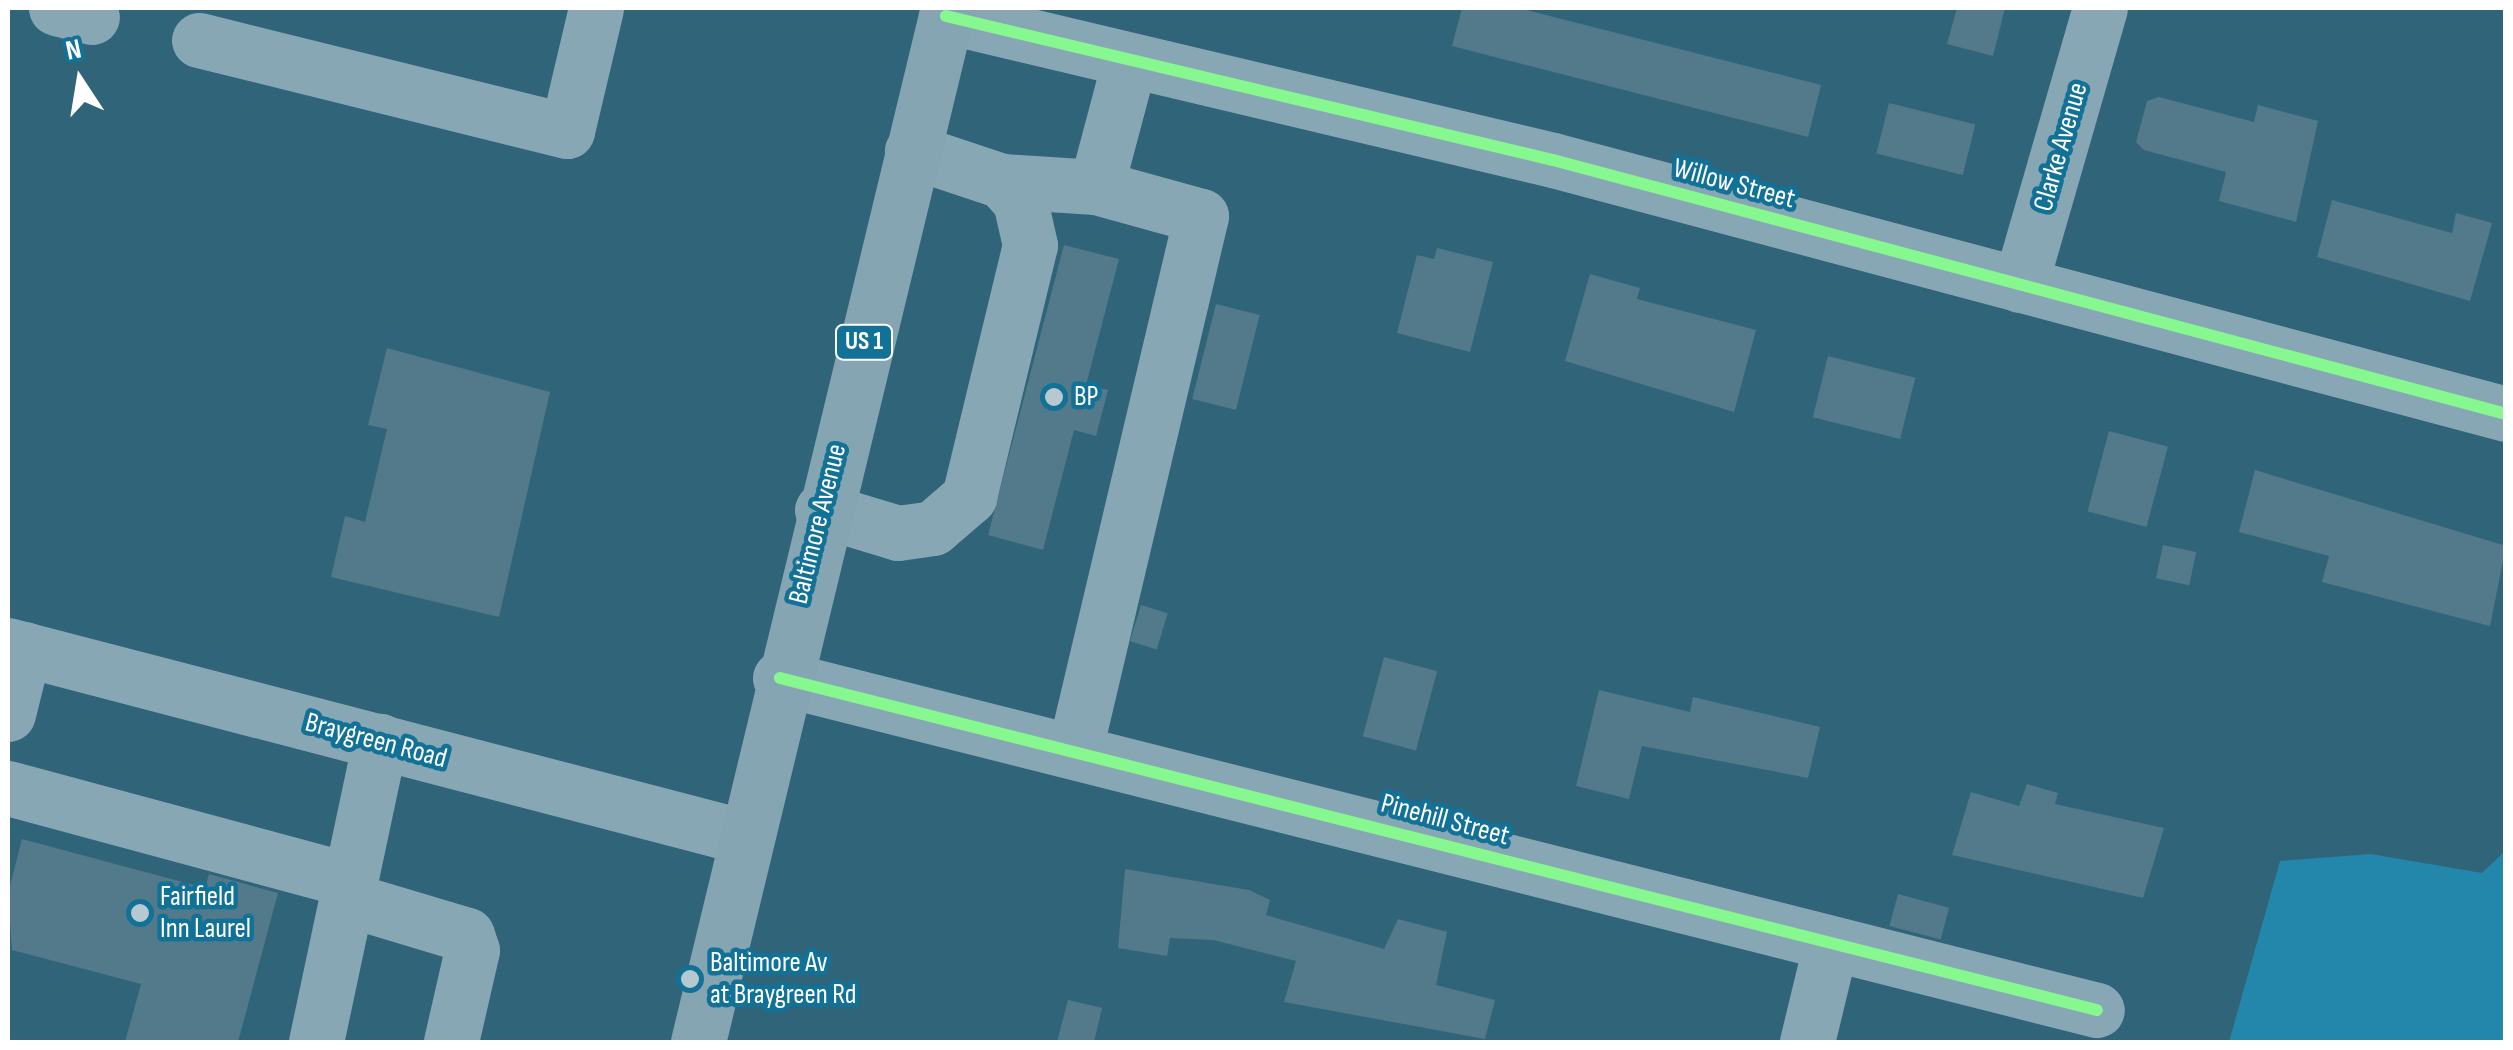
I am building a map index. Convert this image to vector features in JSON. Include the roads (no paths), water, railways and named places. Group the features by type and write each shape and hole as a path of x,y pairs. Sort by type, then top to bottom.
{"main road":[{"name":"Baltimore Avenue","path":"698,1042 780,678 947,12"}],"street":[{"path":"199,40 566,131 596,8"},
{"name":"Clarke Avenue","path":"2020,285 2100,8"},
{"name":"Willow Street","path":"947,12 1128,67 1352,110 2506,414"},
{"path":"1096,187 1128,67"},
{"path":"912,150 1002,181 1096,187 1201,216 1074,748"},
{"path":"822,510 898,533 933,528 969,497 1030,244 1020,201 1002,181"},
{"path":"8,714 16,647"},
{"name":"Braygreen Road","path":"16,647 745,837"},
{"name":"Pinehill Street","path":"780,678 1074,748 1830,946 2097,1010"},
{"path":"316,1042 380,742"},
{"path":"8,788 348,889 468,934 472,950 451,1042"},
{"path":"1807,1042 1830,946"}],"place":[{"name":"BP","path":"1054,397"},
{"name":"Fairfield Inn Laurel","path":"140,913"},
{"name":"Baltimore Av at Braygreen Rd","path":"690,979"}]}
